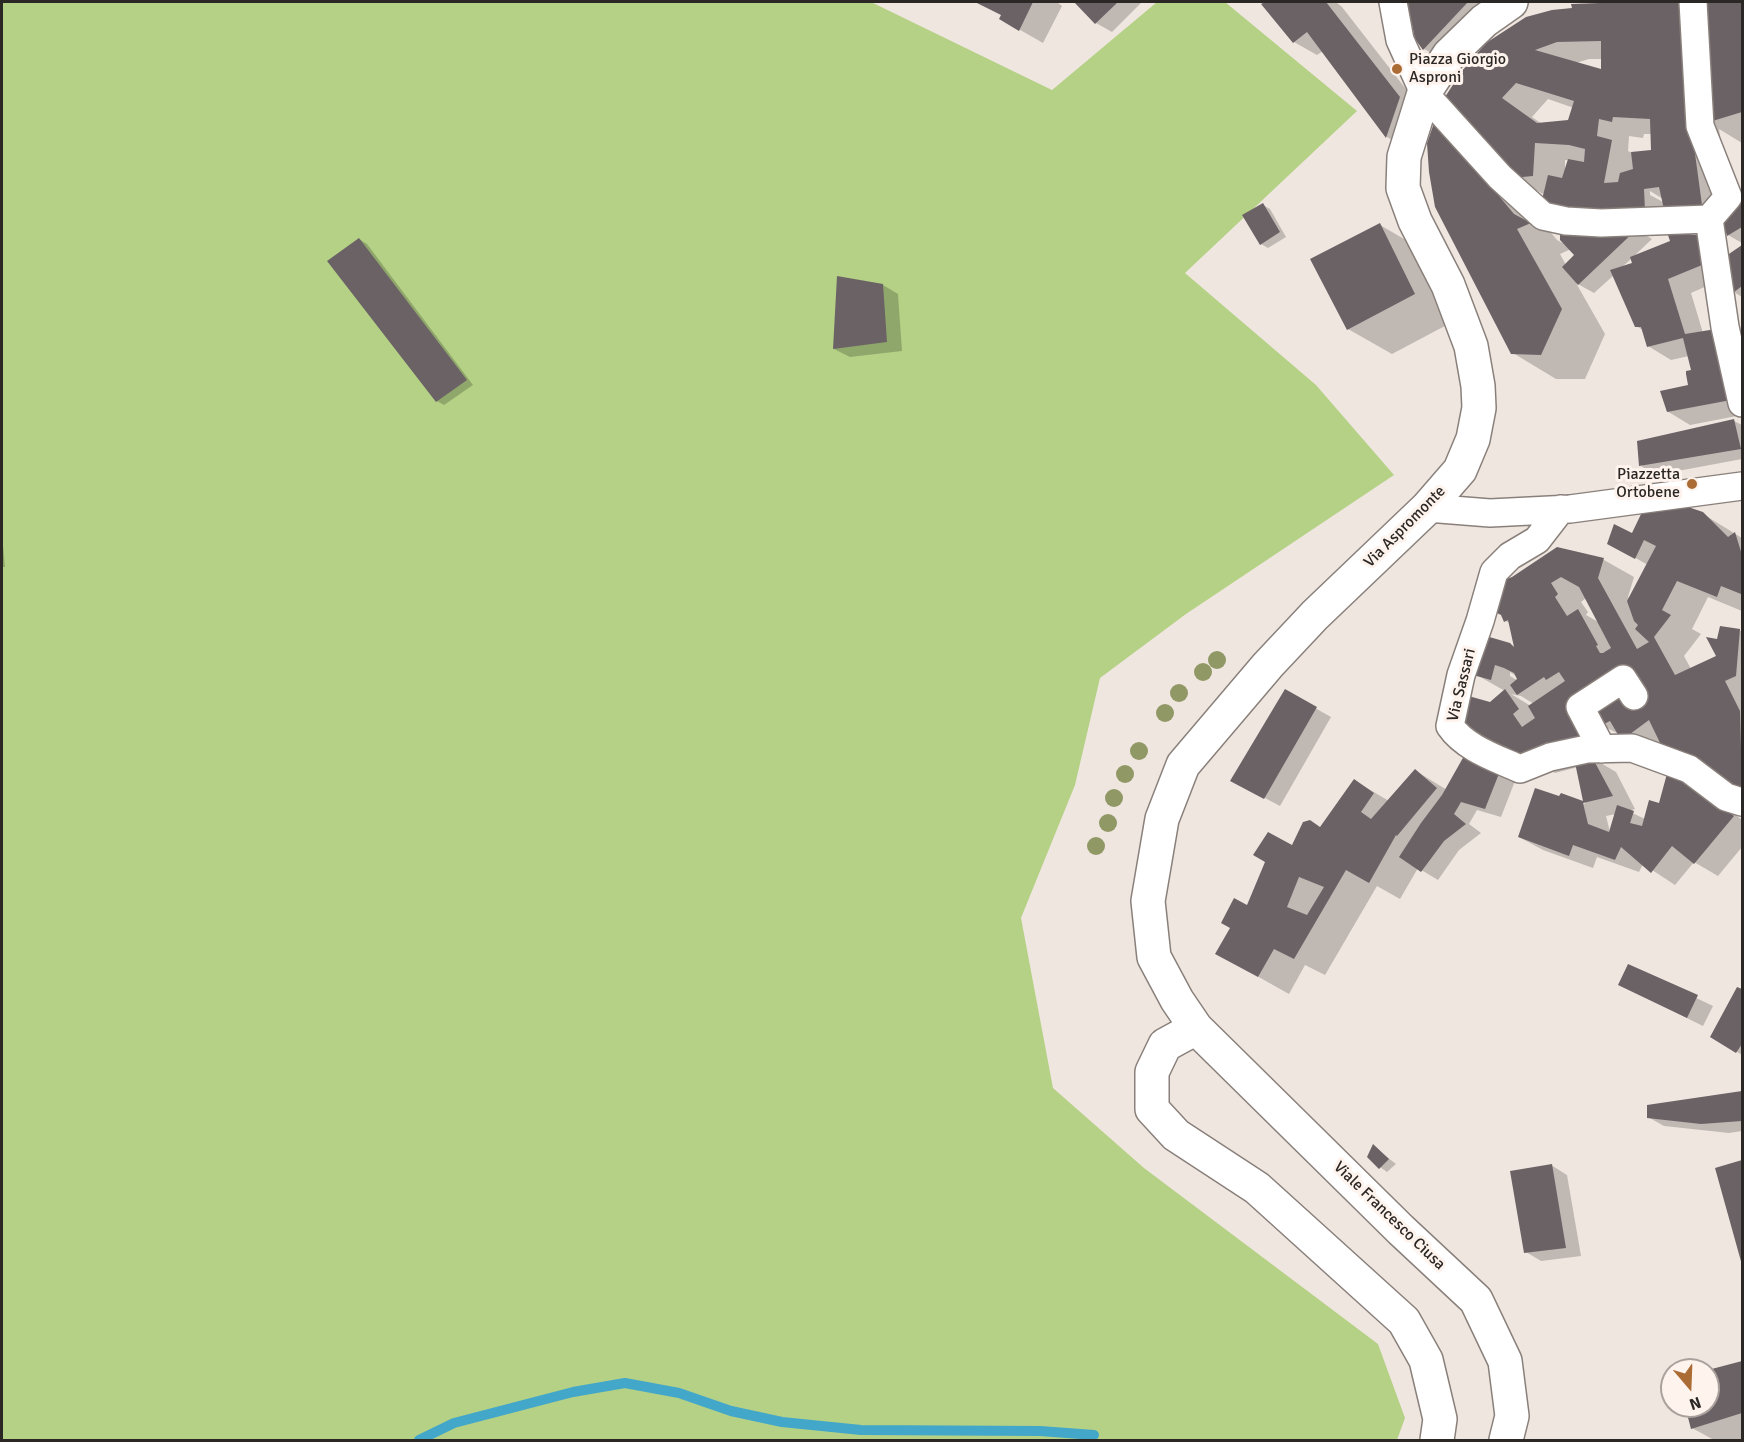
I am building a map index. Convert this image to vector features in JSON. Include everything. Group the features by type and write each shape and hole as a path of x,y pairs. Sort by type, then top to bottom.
{"street":[{"path":"1393,2 1400,40 1424,93 1500,177 1543,216 1566,221 1601,223 1709,219 1728,196 1700,126 1693,2"},
{"name":"Via Aspromonte","path":"1196,1028 1177,1000 1154,957 1148,902 1162,819 1183,765 1268,665 1307,623 1427,508 1461,470 1473,439 1479,408 1478,386 1471,346 1448,285 1415,221 1403,188 1404,157 1424,93 1449,55 1485,21 1511,2"},
{"path":"1709,219 1734,327 1743,403"},
{"path":"1427,508 1490,513 1561,509 1731,488"},
{"name":"Via Sassari","path":"1561,509 1537,540 1510,556 1494,573 1461,675 1450,726 1456,736 1520,769 1550,757 1587,749 1632,748 1689,769 1726,797 1743,801"},
{"path":"1602,749 1580,707 1623,679 1634,696"},
{"path":"1196,1028 1165,1045 1152,1072 1152,1109 1176,1135 1257,1188 1404,1322 1426,1360 1440,1419 1437,1440"},
{"name":"Viale Francesco Ciusa","path":"1196,1028 1401,1230 1476,1300 1505,1361 1512,1416 1506,1440"}],"green space":[{"path":"2,2 871,2 1052,90 1157,2 1225,2 1357,111 1185,273 1316,385 1394,475 1186,614 1100,678 1075,785 1021,918 1053,1088 1144,1168 1378,1344 1405,1418 1397,1440 2,1440"}],"building":[{"path":"975,2 1033,2 1019,31 999,19 1001,15"},
{"path":"1074,2 1118,2 1095,24"},
{"path":"1265,2 1326,2 1400,97 1386,138 1307,32 1293,43 1261,4"},
{"path":"1407,2 1468,2 1423,50 1415,39"},
{"path":"1683,2 1688,102 1702,205 1665,214 1659,187 1644,189 1645,210 1580,212 1541,204 1548,175 1562,178 1568,159 1584,162 1585,149 1569,145 1535,143 1533,176 1512,178 1443,100 1462,71 1486,43 1526,17 1552,10 1572,8 1571,4","holes":["1601,41 1601,69 1535,50 1557,42","1516,83 1574,101 1568,120 1537,123 1502,98","1613,117 1650,119 1651,150 1631,152 1633,169 1620,173 1618,182 1604,183 1612,140 1597,136 1599,119 1612,122"]},
{"path":"1700,2 1742,2 1742,112 1706,123"},
{"path":"1434,123 1440,125 1514,214 1531,223 1517,229 1562,309 1541,355 1511,354 1435,207 1427,143"},
{"path":"1742,194 1742,227 1727,236 1720,213"},
{"path":"1263,203 1280,232 1260,245 1242,215"},
{"path":"1380,223 1415,294 1347,330 1310,259"},
{"path":"1637,229 1578,285 1562,267 1574,255 1560,240 1560,234"},
{"path":"1667,232 1698,235 1702,265 1668,279 1685,334 1716,329 1731,400 1667,412 1660,391 1688,385 1686,371 1691,370 1683,338 1647,347 1641,327 1635,327 1610,270 1632,263 1630,257 1670,241"},
{"path":"359,238 467,380 436,402 327,261"},
{"path":"1742,245 1742,286 1733,293 1726,256"},
{"path":"837,276 883,284 887,342 833,349"},
{"path":"1734,419 1741,449 1639,466 1637,441"},
{"path":"1673,502 1703,512 1728,537 1735,532 1742,555 1741,594 1721,586 1717,597 1677,581 1662,610 1671,615 1654,637 1675,675 1716,656 1706,637 1717,639 1720,626 1740,629 1736,676 1725,681 1740,711 1742,785 1732,792 1663,749 1649,720 1626,737 1620,738 1610,721 1600,726 1591,708 1625,673 1573,705 1590,736 1509,760 1455,719 1465,695 1490,702 1505,689 1519,709 1513,714 1522,727 1535,718 1528,706 1565,681 1559,672 1546,680 1544,677 1517,695 1510,685 1517,679 1514,673 1504,668 1495,665 1491,680 1473,675 1486,636 1510,643 1514,647 1508,620 1504,622 1501,615 1493,611 1499,582 1512,577 1557,547 1604,558 1598,578 1637,649 1649,642 1635,629 1638,625 1634,621 1627,601 1656,546 1644,540 1635,559 1607,544 1614,524 1632,533 1642,512","holes":["1561,577 1579,587 1611,648 1603,653 1600,653 1596,646 1598,645 1578,609 1567,616 1555,597 1558,594 1551,583"]},
{"path":"1285,689 1317,707 1264,799 1230,781"},
{"path":"1464,756 1500,771 1485,809 1461,802 1454,814 1466,824 1444,841 1421,872 1399,857 1442,795"},
{"path":"1592,757 1613,796 1583,803 1588,824 1609,832 1617,805 1634,811 1630,823 1642,826 1649,800 1659,803 1668,770 1686,778 1734,816 1694,864 1672,846 1651,873 1621,847 1615,860 1573,845 1569,856 1518,837 1535,788 1559,796 1561,793 1583,801 1574,758"},
{"path":"1415,769 1437,788 1396,835 1369,883 1346,870 1294,959 1274,949 1258,977 1215,954 1230,928 1221,923 1234,898 1247,905 1265,862 1253,855 1268,832 1292,845 1303,822 1310,820 1320,827 1354,779 1374,793 1361,812 1371,819","holes":["1299,877 1324,887 1307,915 1287,907"]},
{"path":"1628,964 1698,995 1687,1018 1618,985"},
{"path":"1737,987 1742,989 1742,1044 1736,1053 1710,1037"},
{"path":"1742,1091 1742,1121 1701,1124 1647,1118 1647,1105"},
{"path":"1373,1144 1389,1159 1379,1169 1367,1157"},
{"path":"1742,1160 1742,1265 1715,1168"},
{"path":"1552,1164 1566,1248 1524,1253 1510,1171"},
{"path":"1742,1361 1742,1413 1691,1429 1688,1418 1720,1418 1720,1367"}],"waterway":[{"path":"419,1440 454,1423 573,1392 625,1383 679,1393 731,1411 782,1422 861,1430 1040,1431 1094,1435"}],"place":[{"name":"Piazza Giorgio Asproni","path":"1397,69"},
{"name":"Piazzetta Ortobene","path":"1692,484"}]}
